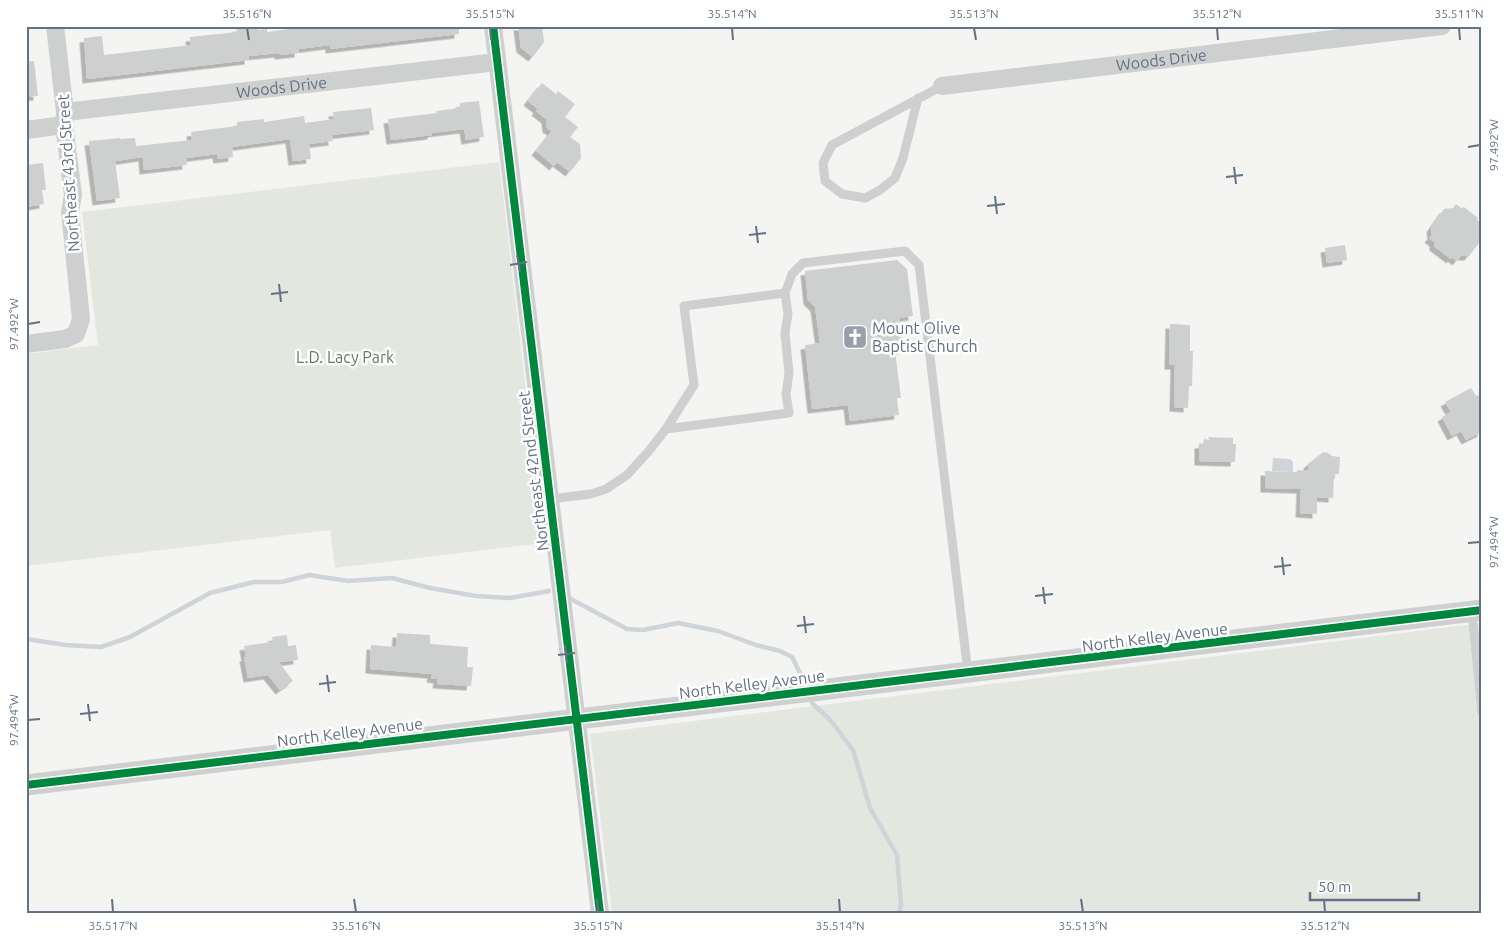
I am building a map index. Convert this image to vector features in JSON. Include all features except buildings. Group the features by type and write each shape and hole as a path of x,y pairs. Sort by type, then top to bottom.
{"street":[{"name":"Northeast 43rd Street","path":"26,344 65,339 76,334 81,319 70,212 73,195 55,26"},
{"name":"Northeast 42nd Street","path":"493,26 600,913"},
{"path":"1310,26 1325,39"},
{"name":"Woods Drive","path":"942,86 1442,26"},
{"name":"Woods Drive","path":"26,130 64,119 497,62"},
{"name":"North Kelley Avenue","path":"26,785 1477,611"}],"lane":[{"path":"918,98 903,158 895,178 880,190 865,198 842,194 825,181 823,163 832,145 918,98 942,86"},
{"path":"666,429 789,413 786,394 789,373 785,333 788,314 785,293 792,274 803,263 905,251 919,265 968,673"},
{"path":"550,500 591,494 606,489 627,475 666,429 694,385 684,306 785,293"},
{"path":"1477,611 1482,712"}],"green space":[{"name":"L.D. Lacy Park","path":"499,162 544,543 335,568 330,530 26,566 26,354 98,345 82,212"},
{"path":"1482,623 1482,913 612,913 590,734"}],"shaded area":[{"path":"1273,458 1290,459 1293,462 1293,472 1272,471"}],"waterway":[{"path":"26,639 66,645 101,647 130,637 210,593 254,582 282,582 309,575 348,581 392,578 430,588 476,596 510,598 549,591"},
{"path":"569,598 627,629 643,630 678,623 718,631 756,645 780,651 792,657 802,678"},
{"path":"812,703 831,721 853,750 870,808 897,855 901,905 899,913"}],"cycle path":[{"path":"493,26 600,913"},
{"path":"26,785 1482,610"}],"place":[{"name":"Mount Olive Baptist Church","path":"855,337"}]}
